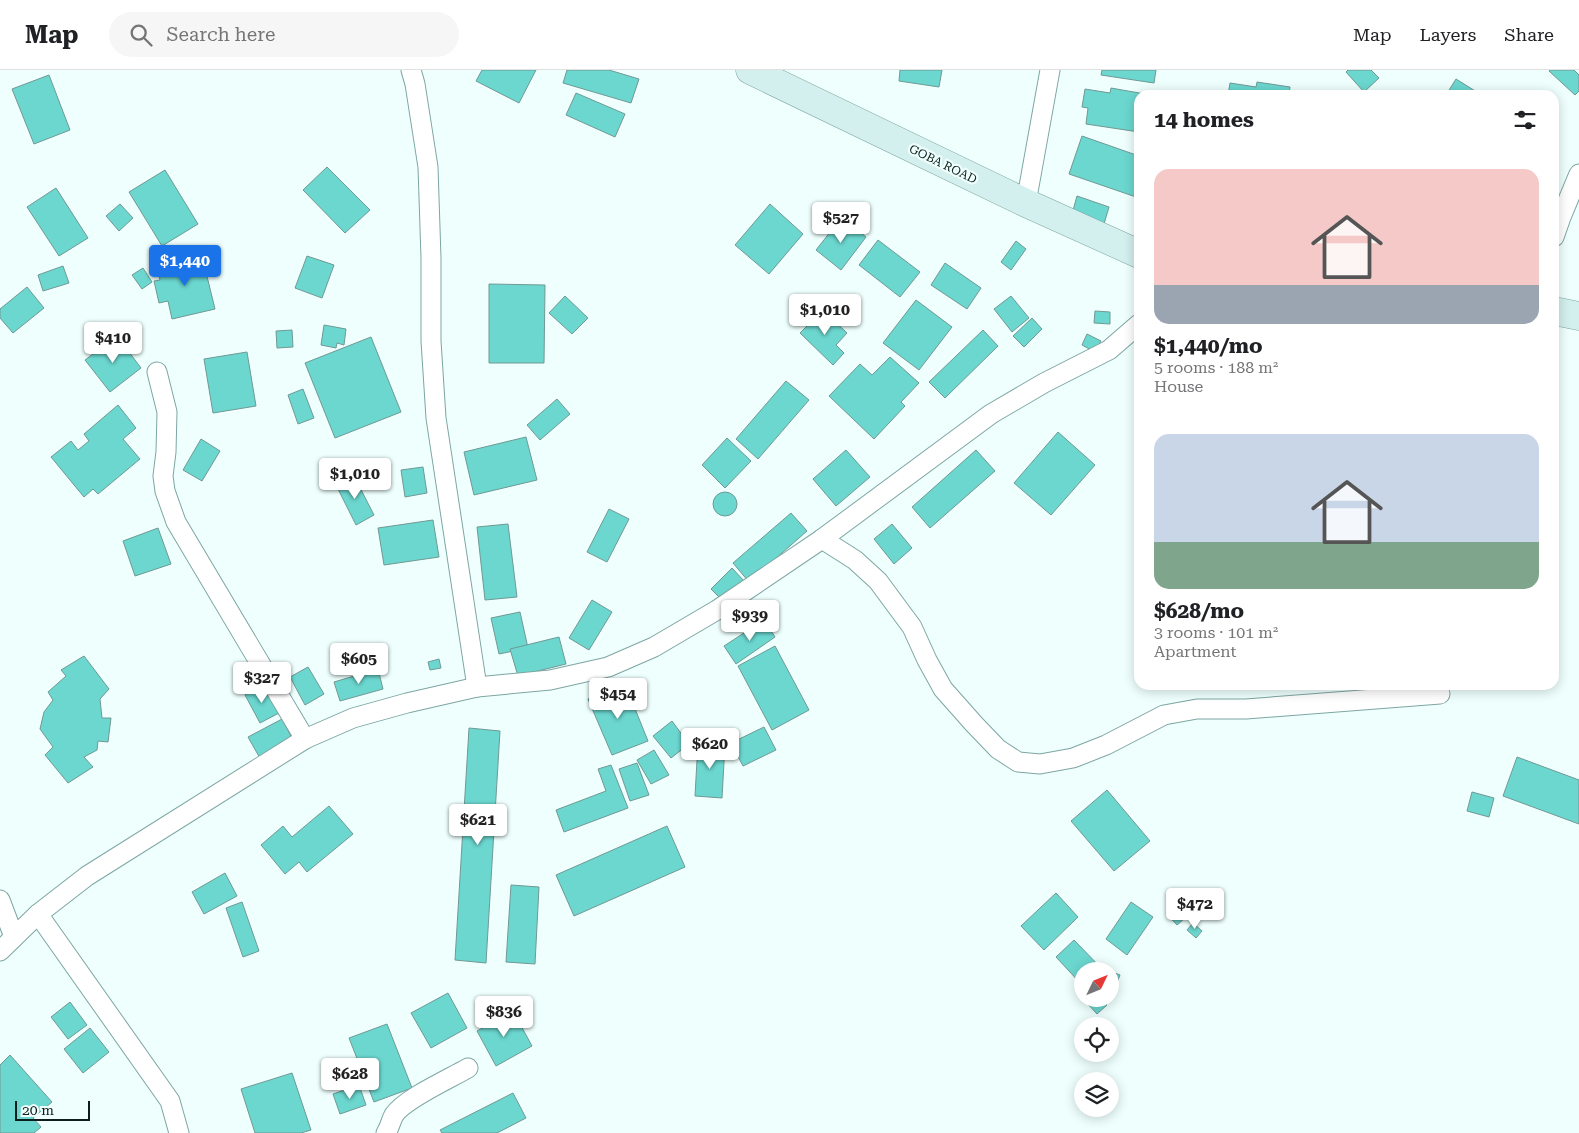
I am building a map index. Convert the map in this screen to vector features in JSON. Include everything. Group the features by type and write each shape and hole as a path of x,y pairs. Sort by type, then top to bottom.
{"street":[{"path":"412,70 416,84 428,167 431,341 436,418 477,687"},
{"name":"GOBA ROAD","path":"750,70 788,78 1026,203 1134,252"},
{"path":"1026,203 1050,70"},
{"path":"1559,222 1579,174"},
{"path":"1559,312 1579,316"},
{"path":"0,950 38,914 87,876 305,739 354,718 407,703 477,687 550,680 608,667 654,647 717,610 822,539 991,414 1044,383 1108,350 1134,328"},
{"path":"157,372 167,412 163,476 165,491 176,522 305,739"},
{"path":"822,539 855,560 878,581 912,627 927,660 944,688 974,724 998,748 1018,762 1040,764 1073,758 1106,746 1164,715 1197,709 1246,709 1440,694"},
{"path":"0,900 14,937"},
{"path":"38,914 170,1101 179,1133"},
{"path":"386,1133 390,1128 394,1115 413,1098 468,1068"}],"building":[{"path":"482,70 536,70 519,103 476,81"},
{"path":"567,70 609,70 639,79 631,103 563,83"},
{"path":"900,70 942,70 939,87 899,81"},
{"path":"1102,70 1156,70 1154,83 1101,75"},
{"path":"1348,70 1371,70 1379,78 1366,90 1362,90 1346,72"},
{"path":"1550,70 1574,70 1579,75 1579,91 1575,95"},
{"path":"49,75 70,130 34,144 12,89"},
{"path":"1456,79 1474,90 1449,90"},
{"path":"1257,82 1290,87 1290,90 1229,90 1230,83 1256,87"},
{"path":"1111,88 1134,92 1134,131 1086,124 1088,108 1082,107 1085,89 1110,93"},
{"path":"576,93 625,114 615,137 566,115"},
{"path":"1082,136 1134,154 1134,196 1069,174"},
{"path":"327,167 370,210 345,233 303,190"},
{"path":"165,170 198,224 162,246 129,192"},
{"path":"56,188 88,238 59,256 27,207"},
{"path":"1077,196 1109,207 1104,224 1072,214"},
{"path":"120,204 133,218 119,231 106,216"},
{"path":"770,204 803,234 769,274 735,245"},
{"path":"842,217 866,237 841,270 816,250"},
{"path":"878,240 920,272 900,297 859,265"},
{"path":"1016,241 1026,249 1011,270 1001,262"},
{"path":"202,256 215,309 172,319 168,301 159,303 154,281 160,280 157,266"},
{"path":"307,256 334,265 322,298 295,288"},
{"path":"945,263 981,288 967,309 931,285"},
{"path":"63,266 69,283 43,291 38,275"},
{"path":"143,268 152,282 142,289 132,275"},
{"path":"489,284 545,285 544,363 489,363"},
{"path":"27,287 44,308 13,333 0,318 0,309"},
{"path":"565,296 588,318 572,334 549,313"},
{"path":"1011,296 1029,318 1012,332 994,309"},
{"path":"916,300 952,327 919,370 883,343"},
{"path":"823,310 847,333 836,345 844,353 833,365 800,333"},
{"path":"1095,311 1110,312 1110,324 1094,323"},
{"path":"1032,318 1042,329 1024,347 1013,336"},
{"path":"324,325 346,329 344,345 337,343 336,348 321,345"},
{"path":"292,330 293,347 277,348 276,331"},
{"path":"983,330 998,346 945,398 929,382"},
{"path":"1087,334 1101,341 1095,352 1082,345"},
{"path":"117,336 141,368 110,392 85,360"},
{"path":"371,337 401,412 335,438 305,363"},
{"path":"247,352 256,406 213,413 204,359"},
{"path":"890,357 919,383 901,402 905,406 874,439 829,396 860,364 872,375"},
{"path":"786,381 809,400 758,459 736,439"},
{"path":"303,389 314,418 298,424 288,395"},
{"path":"557,399 570,414 540,440 527,425"},
{"path":"118,405 136,428 123,439 140,459 98,494 93,489 84,497 51,457 71,441 78,450 89,441 84,434"},
{"path":"1058,432 1095,465 1051,515 1014,483"},
{"path":"526,437 537,480 474,495 464,452"},
{"path":"727,438 751,461 725,488 702,465"},
{"path":"201,439 220,451 202,481 183,470"},
{"path":"846,450 870,477 836,506 813,479"},
{"path":"976,450 995,471 930,528 912,507"},
{"path":"423,467 427,493 405,497 401,470"},
{"path":"354,476 374,515 356,525 336,485"},
{"path":"725,492 734,495 737,504 734,513 725,516 716,513 713,504 716,495"},
{"path":"609,509 629,519 607,562 587,552"},
{"path":"791,513 807,531 749,582 733,563"},
{"path":"433,520 439,557 384,565 378,528"},
{"path":"508,524 517,597 485,600 477,527"},
{"path":"892,524 912,548 894,564 874,539"},
{"path":"158,528 171,564 135,576 123,541"},
{"path":"732,568 745,582 724,602 711,589"},
{"path":"592,600 612,612 589,650 569,638"},
{"path":"520,612 528,648 499,654 491,618"},
{"path":"764,620 775,637 736,664 724,646"},
{"path":"559,637 566,664 518,676 510,649"},
{"path":"775,646 809,710 772,730 738,666"},
{"path":"84,656 109,689 100,699 102,718 111,718 108,742 98,741 97,750 84,757 93,767 68,783 45,755 53,747 40,729 44,712 53,700 48,692 66,676 61,670"},
{"path":"439,659 441,668 430,670 428,662"},
{"path":"308,667 324,694 305,705 290,677"},
{"path":"378,669 383,689 340,701 334,682"},
{"path":"625,684 648,741 612,755 588,699"},
{"path":"263,685 279,713 260,723 245,695"},
{"path":"282,719 294,742 261,760 248,737"},
{"path":"672,721 689,744 671,758 653,736"},
{"path":"764,727 776,750 743,766 731,743"},
{"path":"469,728 500,731 486,963 455,960"},
{"path":"698,743 725,744 722,798 695,796"},
{"path":"654,750 669,775 651,784 637,760"},
{"path":"1517,757 1579,780 1579,824 1503,796"},
{"path":"637,763 649,795 630,801 619,769"},
{"path":"611,765 628,808 564,832 556,810 606,791 598,769"},
{"path":"1107,790 1150,841 1114,871 1071,821"},
{"path":"1472,792 1494,798 1489,817 1467,811"},
{"path":"329,806 353,834 307,872 299,862 285,874 261,845 283,826 292,837"},
{"path":"667,826 685,867 574,916 556,875"},
{"path":"225,873 237,896 204,914 192,892"},
{"path":"511,885 539,887 535,964 506,962"},
{"path":"1056,893 1078,917 1044,950 1021,926"},
{"path":"1197,895 1211,901 1206,914 1192,908"},
{"path":"242,902 259,951 243,957 226,908"},
{"path":"1131,902 1153,917 1127,955 1106,939"},
{"path":"1175,906 1185,918 1177,925 1166,913"},
{"path":"1193,923 1202,931 1196,938 1187,930"},
{"path":"1074,940 1095,962 1074,962 1074,976 1056,957"},
{"path":"448,993 467,1028 431,1048 411,1013"},
{"path":"70,1002 87,1025 68,1039 51,1017"},
{"path":"1091,1008 1104,1008 1097,1014"},
{"path":"513,1011 532,1046 496,1066 477,1031"},
{"path":"387,1024 412,1088 374,1102 349,1038"},
{"path":"90,1028 109,1052 83,1073 64,1049"},
{"path":"10,1055 52,1102 33,1118 41,1127 34,1133 0,1133 0,1065"},
{"path":"292,1073 311,1130 301,1133 255,1133 241,1089"},
{"path":"359,1085 366,1105 340,1114 333,1094"},
{"path":"513,1093 526,1118 497,1133 442,1133 440,1130"}]}
